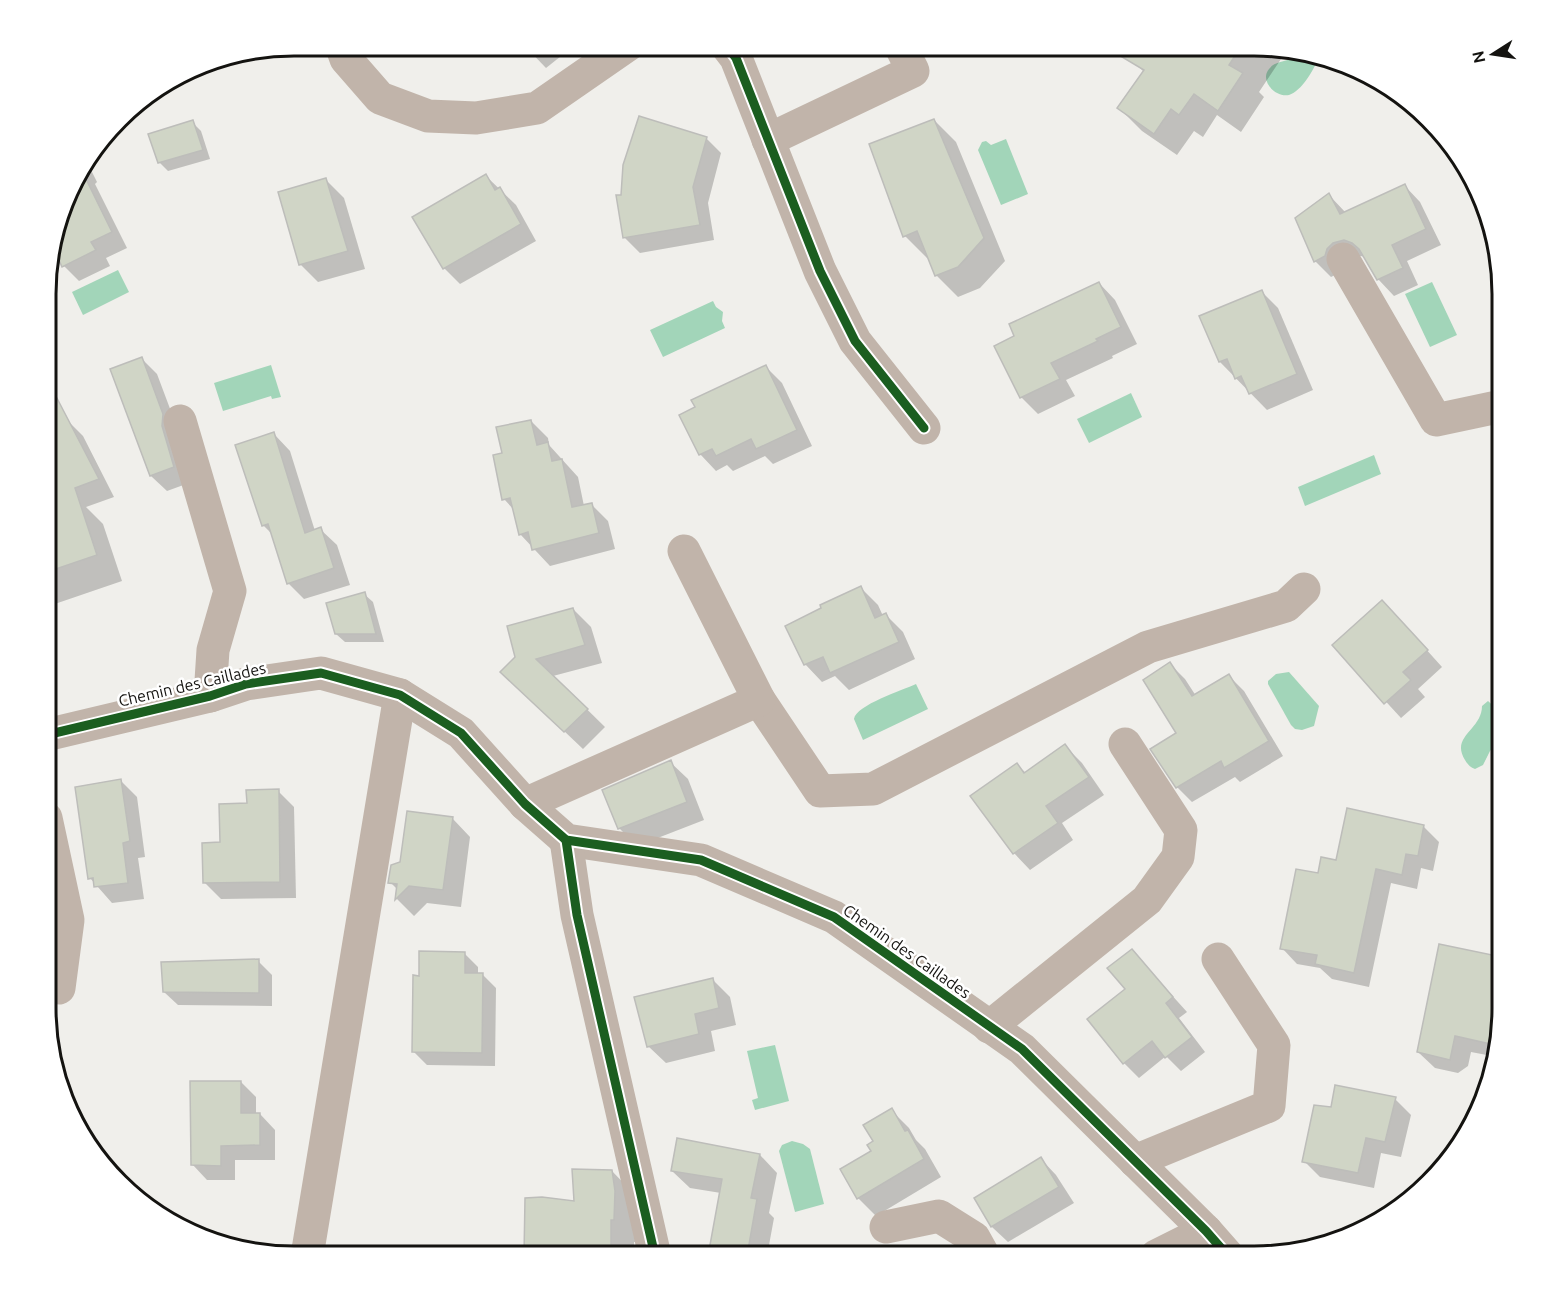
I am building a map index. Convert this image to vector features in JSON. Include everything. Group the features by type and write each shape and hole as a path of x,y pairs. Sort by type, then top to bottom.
{"street":[{"path":"345,56 380,98 428,116 476,118 537,108 612,56"},
{"path":"734,56 820,271 855,341 924,428"},
{"path":"768,140 914,71 906,56"},
{"path":"1343,259 1436,420 1492,408"},
{"path":"180,421 230,591 213,650 210,696"},
{"path":"684,551 759,700 820,791 873,789 1148,647 1286,606 1304,589"},
{"name":"Chemin des Caillades","path":"56,733 210,696 246,684 321,673 400,695 461,733 525,804 566,840 702,860 834,917 1022,1049 1219,1246"},
{"path":"309,1246 400,695"},
{"path":"525,804 759,700"},
{"path":"989,1027 1147,900 1178,857 1181,830 1125,744"},
{"path":"566,840 577,915 653,1246"},
{"path":"56,864 68,920 59,988"},
{"path":"1135,1161 1269,1106 1274,1045 1218,959"},
{"path":"886,1227 939,1216 974,1238 978,1246"},
{"path":"1176,1246 1206,1231"}],"shaded area":[{"path":"1290,59 1315,64 1303,84 1294,93 1279,94 1270,88 1266,74 1271,67"},
{"path":"1006,139 1028,194 1001,205 978,150 982,142 986,141 991,145"},
{"path":"118,270 129,292 83,315 72,292"},
{"path":"1432,282 1457,335 1430,347 1405,294"},
{"path":"713,301 716,307 723,312 722,321 725,328 663,357 650,330"},
{"path":"271,365 281,397 272,399 271,396 223,411 214,383"},
{"path":"1131,393 1142,417 1089,443 1077,419"},
{"path":"1374,455 1381,474 1305,506 1298,487"},
{"path":"1289,672 1319,706 1314,726 1302,730 1295,729 1268,684 1268,681 1276,674"},
{"path":"916,684 928,709 863,740 854,719 857,714 871,703"},
{"path":"1488,701 1492,705 1492,748 1483,765 1475,769 1465,760 1461,752 1461,745 1481,714 1482,706"},
{"path":"775,1045 789,1101 755,1110 752,1100 758,1098 747,1051"},
{"path":"792,1141 810,1149 824,1204 795,1212 779,1151 782,1145"}],"building":[{"path":"1120,56 1235,56 1229,65 1243,73 1218,111 1194,94 1179,115 1171,109 1154,134 1117,108 1144,70"},
{"path":"639,116 707,137 693,187 700,225 623,238 616,195 621,195 623,165"},
{"path":"934,119 984,238 958,267 935,276 917,231 903,237 869,144"},
{"path":"193,120 203,150 158,163 148,134"},
{"path":"486,174 495,190 500,187 521,224 443,269 412,217"},
{"path":"85,178 112,232 91,242 96,250 62,267 58,259 60,247 68,217"},
{"path":"326,178 348,251 299,265 278,192"},
{"path":"1405,184 1426,229 1392,245 1403,268 1377,280 1359,249 1344,240 1333,243 1327,249 1325,256 1314,262 1295,218 1329,193 1340,214"},
{"path":"1099,282 1121,327 1096,339 1098,341 1051,363 1060,379 1020,398 994,346 1014,336 1009,324"},
{"path":"1262,290 1297,374 1249,394 1241,376 1235,379 1227,359 1219,362 1199,316"},
{"path":"142,357 163,414 162,426 174,467 150,476 110,369"},
{"path":"766,365 797,430 756,449 751,439 716,456 712,449 699,455 679,415 695,407 691,400"},
{"path":"56,396 99,479 75,488 97,555 56,569"},
{"path":"531,420 537,445 548,442 552,461 562,459 572,507 592,503 599,533 532,550 528,532 519,535 510,498 502,500 493,455 502,453 496,427"},
{"path":"274,432 305,533 321,527 334,568 287,584 268,524 262,526 235,445"},
{"path":"861,586 875,618 886,613 899,642 830,673 823,657 804,665 785,626 821,608 820,605"},
{"path":"365,592 376,634 335,634 326,603"},
{"path":"1382,600 1428,650 1403,672 1411,680 1384,704 1332,645"},
{"path":"573,608 585,645 536,659 588,709 564,732 500,672 515,657 507,626"},
{"path":"1170,662 1192,696 1229,674 1269,741 1224,768 1221,761 1176,788 1150,749 1176,733 1143,680"},
{"path":"1065,744 1089,777 1046,806 1058,823 1013,854 970,796 1017,763 1024,773"},
{"path":"671,760 687,802 618,829 602,790"},
{"path":"121,779 130,841 123,843 128,883 94,887 93,878 88,879 75,787"},
{"path":"279,789 280,882 203,883 202,843 220,842 219,804 247,803 246,790"},
{"path":"1347,808 1424,825 1418,856 1406,854 1402,875 1376,869 1354,973 1315,964 1317,955 1280,949 1296,869 1318,873 1321,857 1336,860"},
{"path":"407,811 453,817 443,890 409,886 395,900 397,884 388,883 391,865 400,862"},
{"path":"1439,944 1492,955 1492,1008 1488,1044 1455,1036 1450,1060 1417,1052"},
{"path":"1132,949 1173,997 1166,1003 1192,1037 1165,1058 1152,1041 1123,1064 1087,1019 1125,989 1107,968"},
{"path":"419,951 465,952 465,973 483,973 482,1053 412,1052 413,975 419,976"},
{"path":"259,959 259,993 163,992 161,962"},
{"path":"713,978 719,1008 695,1014 699,1034 647,1047 634,997"},
{"path":"190,1081 241,1081 241,1113 260,1113 260,1145 221,1146 221,1166 191,1165"},
{"path":"1335,1085 1396,1097 1385,1142 1366,1138 1358,1173 1302,1162 1314,1105 1331,1107"},
{"path":"892,1108 905,1131 908,1130 924,1159 857,1199 840,1169 871,1151 867,1145 873,1141 863,1125"},
{"path":"677,1138 760,1154 751,1198 757,1199 749,1246 710,1246 722,1179 671,1171"},
{"path":"1041,1157 1059,1187 991,1227 974,1198"},
{"path":"572,1169 612,1170 615,1191 614,1220 611,1220 611,1246 524,1246 525,1198 542,1197 574,1201"}],"cycle path":[{"path":"734,56 820,271 855,341 924,428"},
{"path":"56,733 210,696 246,684 321,673 400,695 461,733 525,804 566,840 701,860 834,917 1022,1049 1219,1246"},
{"path":"566,840 577,915 653,1246"}]}
